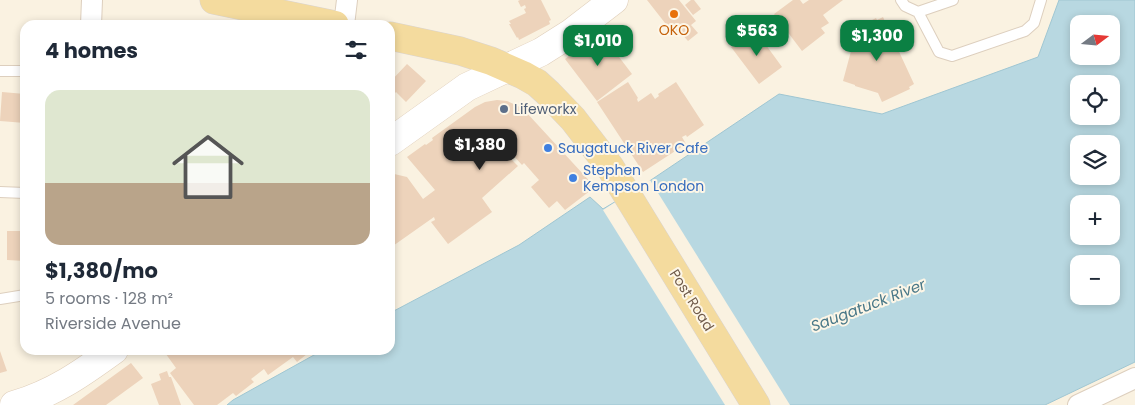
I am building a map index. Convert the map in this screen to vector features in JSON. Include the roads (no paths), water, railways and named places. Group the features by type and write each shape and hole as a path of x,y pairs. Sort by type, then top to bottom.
{"main road":[{"path":"214,0 311,20"},
{"path":"395,138 467,87 541,52 571,33 614,0"},
{"name":"Post Road","path":"395,37 460,51 507,68 537,83 567,112 601,155 756,405"},
{"path":"14,405 54,390 74,378 100,355"}],"street":[{"path":"92,0 92,20"},
{"path":"345,20 347,0"},
{"path":"1078,405 1135,378"}],"lane":[{"path":"901,0 905,6 918,12 939,52 952,56 1025,31 1034,23 1041,0"},
{"path":"918,12 953,0"},
{"path":"0,71 20,70"},
{"path":"0,192 20,193"},
{"path":"0,299 20,296"}],"water":[{"name":"Saugatuck River","path":"1059,0 1135,0 1135,362 1045,405 227,405 314,355 395,355 395,310 519,245 590,197 603,209 648,182 779,94 882,114 1038,57"}],"place":[{"name":"OKO","path":"674,14"},
{"name":"Lifeworkx","path":"504,109"},
{"name":"Saugatuck River Cafe","path":"548,148"},
{"name":"Stephen Kempson London","path":"573,178"}]}
